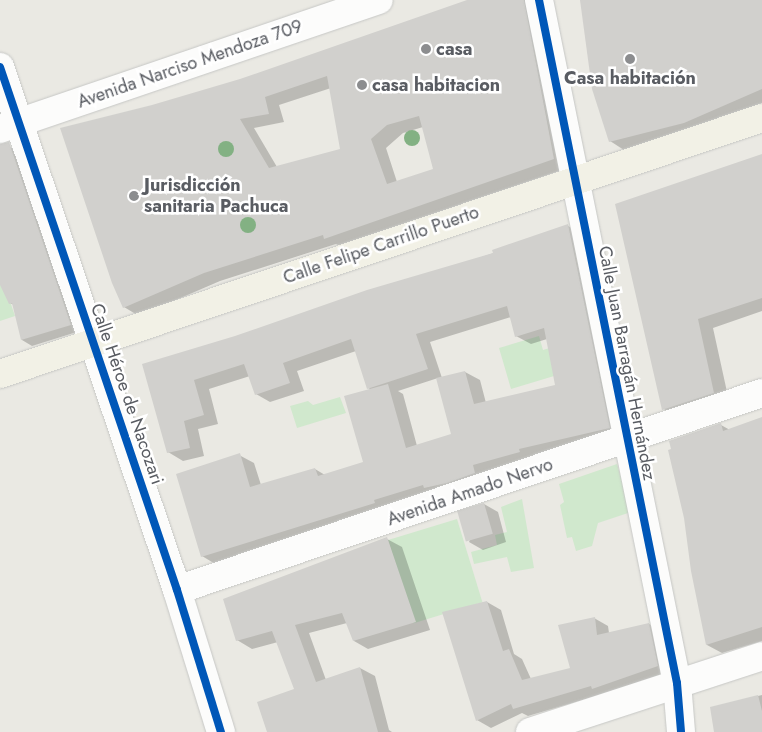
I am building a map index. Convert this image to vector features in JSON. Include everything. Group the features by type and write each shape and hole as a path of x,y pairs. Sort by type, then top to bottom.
{"main road":[{"name":"Calle Felipe Carrillo Puerto","path":"0,374 762,118"}],"street":[{"name":"Avenida Narciso Mendoza 709","path":"9,126 324,8 379,0"},
{"name":"Calle Juan Barragán Hernández","path":"539,0 678,683 681,732"},
{"name":"Calle Héroe de Nacozari","path":"0,67 9,126 94,342 177,590 221,732"},
{"name":"Avenida Amado Nervo","path":"177,590 762,393"},
{"path":"530,732 762,656"}],"green space":[{"path":"3,281 15,316 0,321 0,282"},
{"path":"539,336 543,350 556,346 564,373 511,389 499,348"},
{"path":"340,397 346,413 297,428 290,406 308,401 313,405"},
{"path":"617,464 631,512 598,523 592,546 576,551 572,537 567,538 560,505 564,502 559,484"},
{"path":"522,499 534,568 511,572 507,557 474,564 471,552 497,545 495,535 507,532 501,507"},
{"path":"457,519 482,602 414,623 388,540"}],"building":[{"path":"467,0 524,0 554,159 324,239 323,235 204,273 123,308 112,283 60,128 152,105 240,79","holes":["327,76 340,149 269,168 240,119 269,114 265,97","419,116 433,169 387,184 371,139 387,125"]},
{"path":"580,0 762,0 762,89 684,123 609,142 592,89"},
{"path":"9,142 71,325 21,340 12,303 9,304 0,285 0,144"},
{"path":"762,154 762,298 698,319 714,393 662,410 615,204"},
{"path":"568,224 610,428 519,449 520,452 473,465 475,473 447,483 424,488 423,485 374,500 375,503 201,557 176,474 240,453 250,487 315,468 318,476 363,462 344,396 388,384 406,448 451,434 436,378 465,371 474,404 555,385 544,328 515,337 507,306 416,334 428,369 367,389 351,339 283,363 290,383 255,395 244,364 194,380 204,415 184,421 190,448 167,453 142,364 235,336 367,290 493,253 492,250"},
{"path":"762,417 762,627 706,645 691,571 684,518 668,450 671,449 669,441 721,423 723,431"},
{"path":"484,503 493,534 466,541 457,511"},
{"path":"387,537 416,622 353,641 342,613 295,625 316,682 360,667 378,732 267,732 257,702 294,689 272,631 236,641 223,599"},
{"path":"487,601 503,651 509,649 522,680 570,668 558,625 595,617 597,635 649,623 658,666 592,689 591,686 513,709 511,704 476,721 442,612"},
{"path":"758,695 762,711 762,732 714,732 710,707"}],"cycle path":[{"path":"539,0 677,683 681,732"},
{"path":"0,67 177,590 221,732"}],"place":[{"name":"casa","path":"426,49"},
{"name":"Casa habitación","path":"630,59"},
{"name":"casa habitacion","path":"362,85"},
{"name":"Jurisdicción sanitaria Pachuca","path":"134,196"}]}
